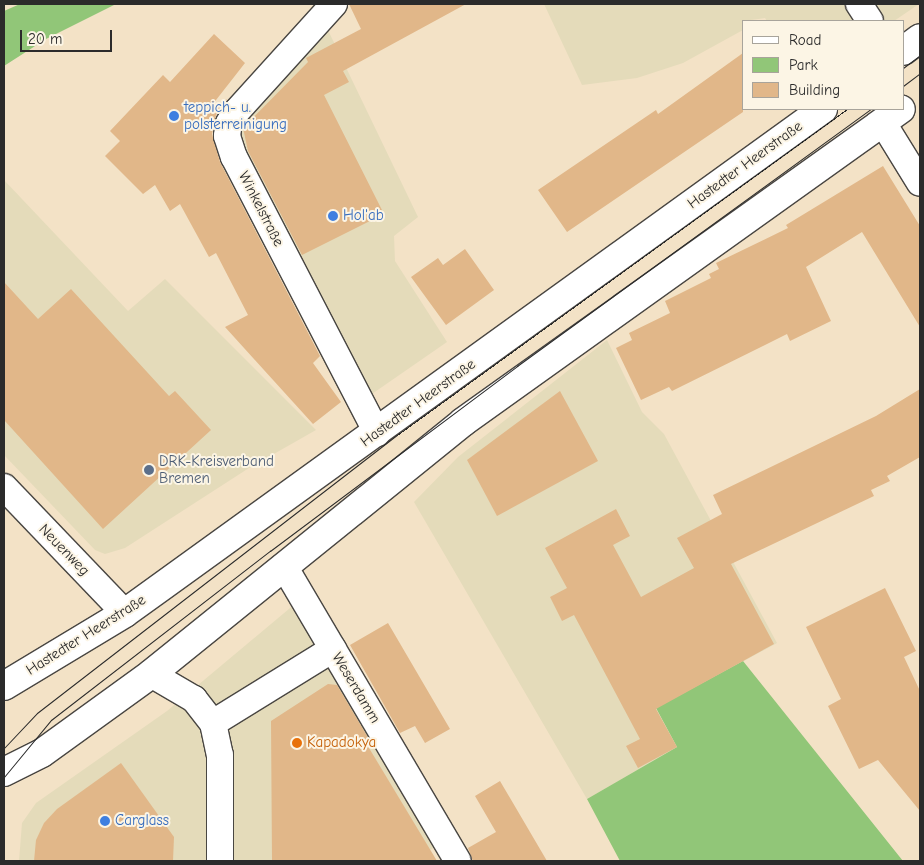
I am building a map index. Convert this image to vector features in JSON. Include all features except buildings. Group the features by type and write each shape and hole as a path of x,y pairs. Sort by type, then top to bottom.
{"main road":[{"path":"904,50 920,38"},
{"path":"904,107 920,95"},
{"name":"Hastedter Heerstraße","path":"4,686 125,613 377,433 822,110"},
{"path":"4,772 42,753 151,674 462,422 896,113"}],"street":[{"name":"Winkelstraße","path":"334,4 236,112 228,123 227,136 234,157 377,433"},
{"path":"859,4 869,20"},
{"path":"896,113 920,183"},
{"name":"Neuenweg","path":"4,487 125,613"},
{"name":"Weserdamm","path":"284,566 458,861"},
{"path":"213,723 333,649"},
{"path":"151,674 194,700 213,723 220,755 220,861"}],"shaded area":[{"path":"544,4 919,4 895,20 766,20 765,18 742,20 742,31 683,63 637,78 582,85"},
{"path":"326,26 418,217 394,236 395,261 447,342 369,396 296,259 235,127"},
{"path":"4,180 128,311 165,279 316,430 249,468 125,548 105,554 95,550 4,455"},
{"path":"607,340 642,412 664,434 777,643 656,709 677,747 587,799 414,502 458,457"},
{"path":"302,598 444,842 410,861 19,861 22,823 36,803 167,711"}],"green space":[{"path":"20,4 116,4 46,39 4,66 4,11"},
{"path":"743,661 903,861 620,861 587,799 677,747 656,708"}],"tram line":[{"path":"904,67 920,55"},
{"path":"904,85 920,73"},
{"path":"4,748 37,713 397,435 846,110"},
{"path":"4,777 51,720 270,551 517,366 870,110"}],"place":[{"name":"teppich- u. polsterreinigung","path":"174,116"},
{"name":"Hol'ab","path":"333,216"},
{"name":"DRK-Kreisverband Bremen","path":"149,470"},
{"name":"Kapadokya","path":"297,743"},
{"name":"Carglass","path":"105,821"}]}
